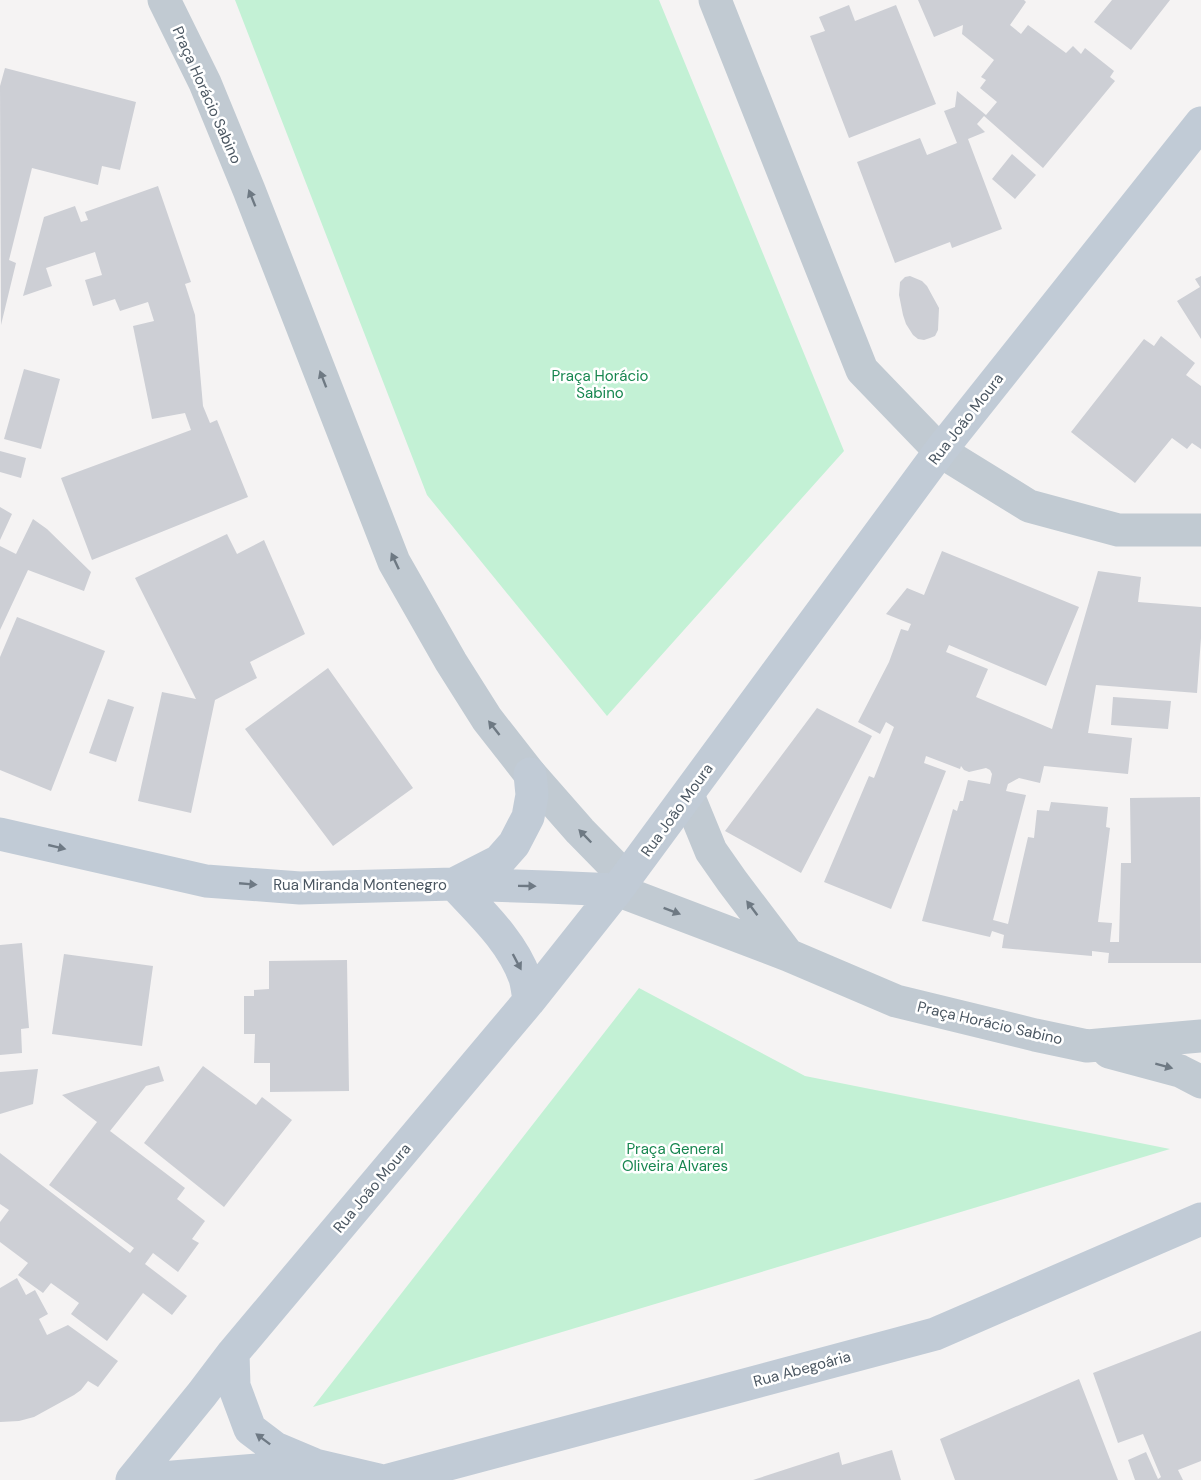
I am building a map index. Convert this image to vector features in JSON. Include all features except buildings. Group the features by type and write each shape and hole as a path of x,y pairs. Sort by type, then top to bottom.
{"street":[{"name":"Praça Horácio Sabino","path":"164,0 205,83 249,190 394,562 451,662 487,719 622,884 896,1001 1088,1046 1201,1036"},
{"path":"715,0 862,370 940,451 1029,506 1118,530 1201,530"},
{"name":"Rua João Moura","path":"132,1480 233,1353 529,1001 622,884 940,451 1201,123"},
{"path":"529,1001 525,979 510,948 488,920 454,884 499,861 514,844 528,817 532,795 530,774"},
{"name":"Praça Horácio Sabino","path":"688,795 711,851 788,955"},
{"name":"Rua Miranda Montenegro","path":"0,834 206,881 300,888 454,884 547,887 622,884"},
{"path":"1088,1046 1180,1071 1201,1082"},
{"name":"Rua Abegoária","path":"389,1480 935,1334 1201,1219"},
{"path":"233,1353 234,1386 250,1429 275,1448 315,1465 379,1480"},
{"path":"137,1480 315,1465"}],"green space":[{"name":"Praça Horácio Sabino","path":"235,0 659,0 844,451 607,716 427,495"},
{"name":"Praça General Oliveira Alvares","path":"639,988 805,1076 1170,1149 313,1407"}]}
